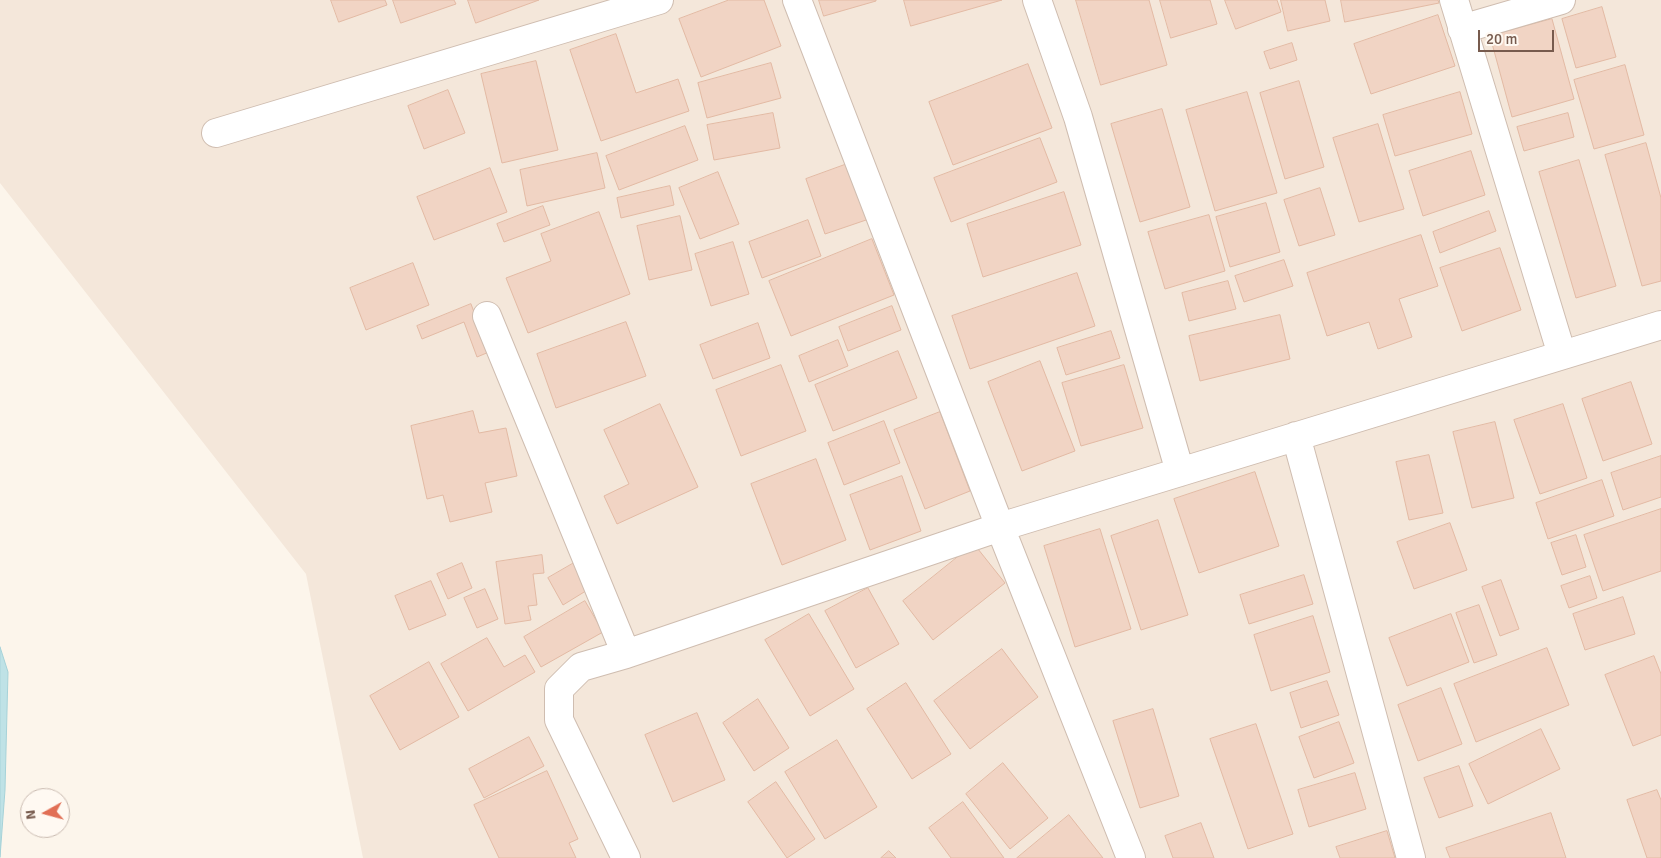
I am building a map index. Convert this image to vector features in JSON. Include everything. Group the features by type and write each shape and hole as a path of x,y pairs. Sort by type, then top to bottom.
{"street":[{"path":"216,133 659,0"},
{"path":"797,0 1000,527 1131,858"},
{"path":"1037,0 1078,117 1180,472"},
{"path":"1454,0 1562,354"},
{"path":"1462,29 1561,0"},
{"path":"487,316 626,654"},
{"path":"626,858 560,720 559,689 581,667 626,654 1000,527 1661,325"},
{"path":"1296,436 1411,858"}],"shaded area":[{"path":"0,0 1661,0 1661,858 363,858 306,574 0,183"}],"water":[{"path":"0,647 8,672 5,790 0,857"}],"building":[{"path":"331,0 385,0 387,5 339,22"},
{"path":"393,0 454,0 456,4 401,23"},
{"path":"468,0 539,0 476,23"},
{"path":"729,0 764,0 781,46 701,77 679,19"},
{"path":"819,0 876,0 876,1 824,16"},
{"path":"904,0 1002,0 911,26"},
{"path":"1076,0 1149,0 1167,65 1101,85"},
{"path":"1160,0 1210,0 1217,24 1171,38"},
{"path":"1225,0 1277,0 1281,12 1236,29"},
{"path":"1281,0 1325,0 1330,21 1288,31"},
{"path":"1341,0 1438,0 1439,3 1345,22"},
{"path":"1602,7 1616,57 1576,68 1562,19"},
{"path":"1438,15 1455,66 1371,94 1354,44"},
{"path":"1552,19 1574,99 1512,117 1490,36"},
{"path":"616,34 636,93 678,79 689,111 601,141 570,50"},
{"path":"1292,43 1297,60 1270,69 1264,52"},
{"path":"536,61 558,150 502,163 481,74"},
{"path":"771,63 781,98 707,118 698,83"},
{"path":"1028,64 1052,128 953,165 929,102"},
{"path":"1625,65 1644,135 1594,149 1574,80"},
{"path":"1299,81 1324,167 1285,179 1260,93"},
{"path":"448,90 465,133 424,149 408,106"},
{"path":"1247,92 1277,193 1215,211 1186,110"},
{"path":"1460,92 1472,134 1395,156 1383,115"},
{"path":"1162,109 1190,207 1140,222 1111,124"},
{"path":"773,113 780,148 714,160 707,125"},
{"path":"1568,113 1574,137 1524,151 1517,127"},
{"path":"1378,124 1404,209 1359,222 1333,138"},
{"path":"685,126 698,160 619,190 606,156"},
{"path":"1040,138 1057,182 951,222 934,178"},
{"path":"1646,143 1661,198 1661,281 1642,286 1605,155"},
{"path":"1471,151 1485,195 1423,216 1409,171"},
{"path":"597,153 605,188 527,206 520,170"},
{"path":"1579,160 1616,286 1576,298 1539,172"},
{"path":"850,163 869,219 825,234 806,179"},
{"path":"490,168 507,212 434,240 417,197"},
{"path":"718,172 739,224 700,239 679,188"},
{"path":"670,186 674,205 621,218 617,198"},
{"path":"1320,188 1335,235 1299,246 1284,200"},
{"path":"1064,192 1081,245 983,277 967,224"},
{"path":"1266,203 1280,252 1230,267 1216,217"},
{"path":"543,206 550,225 504,242 497,224"},
{"path":"1489,211 1496,231 1440,253 1433,232"},
{"path":"599,212 630,294 528,333 506,278 551,261 541,234"},
{"path":"1209,215 1225,271 1165,289 1148,232"},
{"path":"680,216 692,270 649,280 637,226"},
{"path":"808,220 821,256 762,278 749,242"},
{"path":"1421,235 1438,286 1399,299 1412,337 1378,349 1369,322 1327,336 1307,273"},
{"path":"872,239 894,295 791,336 769,281"},
{"path":"733,242 749,294 711,306 695,254"},
{"path":"1500,248 1521,310 1462,331 1440,268"},
{"path":"1284,260 1293,286 1244,302 1235,276"},
{"path":"413,263 429,305 366,330 350,288"},
{"path":"1077,273 1095,326 970,369 952,316"},
{"path":"1228,281 1236,309 1189,321 1182,293"},
{"path":"471,304 489,352 477,357 464,322 422,339 417,326"},
{"path":"892,306 901,330 848,351 839,327"},
{"path":"1280,315 1290,359 1200,381 1189,336"},
{"path":"626,322 646,376 556,408 537,354"},
{"path":"758,323 770,358 713,379 700,345"},
{"path":"1111,331 1120,358 1066,375 1057,348"},
{"path":"838,340 848,366 809,382 799,356"},
{"path":"898,351 917,398 833,431 815,385"},
{"path":"1040,361 1075,451 1022,471 988,382"},
{"path":"781,365 806,431 741,456 716,390"},
{"path":"1124,365 1143,428 1081,446 1062,383"},
{"path":"1631,382 1652,444 1603,461 1582,399"},
{"path":"660,404 698,487 617,524 604,496 629,484 604,430"},
{"path":"1563,404 1587,478 1540,494 1514,420"},
{"path":"473,411 479,433 506,428 517,476 485,483 492,512 450,522 443,495 427,499 411,426"},
{"path":"940,412 970,491 925,509 894,430"},
{"path":"884,421 900,463 844,485 828,443"},
{"path":"1495,422 1514,498 1472,508 1453,432"},
{"path":"1429,455 1443,513 1409,520 1396,462"},
{"path":"1661,456 1661,497 1623,510 1611,473"},
{"path":"816,459 846,540 782,565 751,484"},
{"path":"1255,472 1279,546 1199,573 1174,499"},
{"path":"902,476 921,531 870,550 850,495"},
{"path":"1602,480 1614,516 1548,539 1536,503"},
{"path":"1661,509 1661,571 1603,591 1584,535"},
{"path":"1158,520 1188,615 1141,630 1111,536"},
{"path":"1450,523 1467,570 1414,589 1397,542"},
{"path":"1100,529 1131,629 1075,647 1044,546"},
{"path":"1576,535 1586,567 1562,575 1551,543"},
{"path":"974,544 1005,583 933,640 903,601"},
{"path":"542,555 544,573 533,574 537,605 528,606 531,620 505,624 496,562"},
{"path":"462,563 472,588 448,599 437,574"},
{"path":"574,563 589,589 563,605 548,578"},
{"path":"1304,575 1313,604 1249,624 1240,595"},
{"path":"1590,576 1597,598 1569,608 1561,586"},
{"path":"1501,580 1519,629 1500,636 1482,587"},
{"path":"431,581 446,615 409,630 395,596"},
{"path":"868,588 899,644 856,668 825,611"},
{"path":"485,589 498,619 477,628 464,598"},
{"path":"1623,597 1635,634 1585,650 1573,614"},
{"path":"585,601 603,632 541,667 524,637"},
{"path":"1479,605 1497,655 1474,663 1456,613"},
{"path":"809,614 854,689 810,716 765,640"},
{"path":"1451,614 1469,662 1407,686 1389,638"},
{"path":"1313,616 1330,672 1271,691 1254,635"},
{"path":"487,638 504,667 525,655 535,672 468,711 441,664"},
{"path":"1547,648 1569,705 1476,742 1454,684"},
{"path":"1002,649 1038,697 970,749 934,701"},
{"path":"1654,656 1661,674 1661,735 1633,746 1605,675"},
{"path":"429,662 459,717 400,750 370,696"},
{"path":"1327,681 1339,715 1301,728 1290,693"},
{"path":"906,683 951,754 912,779 867,709"},
{"path":"1441,688 1462,744 1418,761 1398,705"},
{"path":"758,699 789,748 754,771 723,723"},
{"path":"1153,709 1179,796 1140,808 1113,721"},
{"path":"697,713 725,780 673,802 645,735"},
{"path":"1339,722 1354,763 1314,778 1299,737"},
{"path":"1256,724 1293,834 1248,849 1210,739"},
{"path":"1541,729 1560,769 1488,804 1469,764"},
{"path":"529,737 544,766 484,798 469,769"},
{"path":"837,740 877,807 825,839 785,772"},
{"path":"1003,763 1048,818 1010,849 966,794"},
{"path":"1459,766 1473,806 1439,818 1424,778"},
{"path":"547,771 578,839 569,843 576,858 499,858 474,805"},
{"path":"1355,773 1366,809 1309,827 1298,790"},
{"path":"776,782 815,839 787,858 748,802"},
{"path":"1657,790 1661,800 1661,858 1647,858 1627,800"},
{"path":"963,802 1004,858 951,858 929,828"},
{"path":"1551,813 1566,858 1450,858 1446,848"},
{"path":"1069,815 1103,858 1017,858"},
{"path":"1201,823 1214,858 1173,858 1165,836"},
{"path":"1387,831 1395,858 1340,858 1336,847"},
{"path":"889,851 896,858 881,858"}]}
